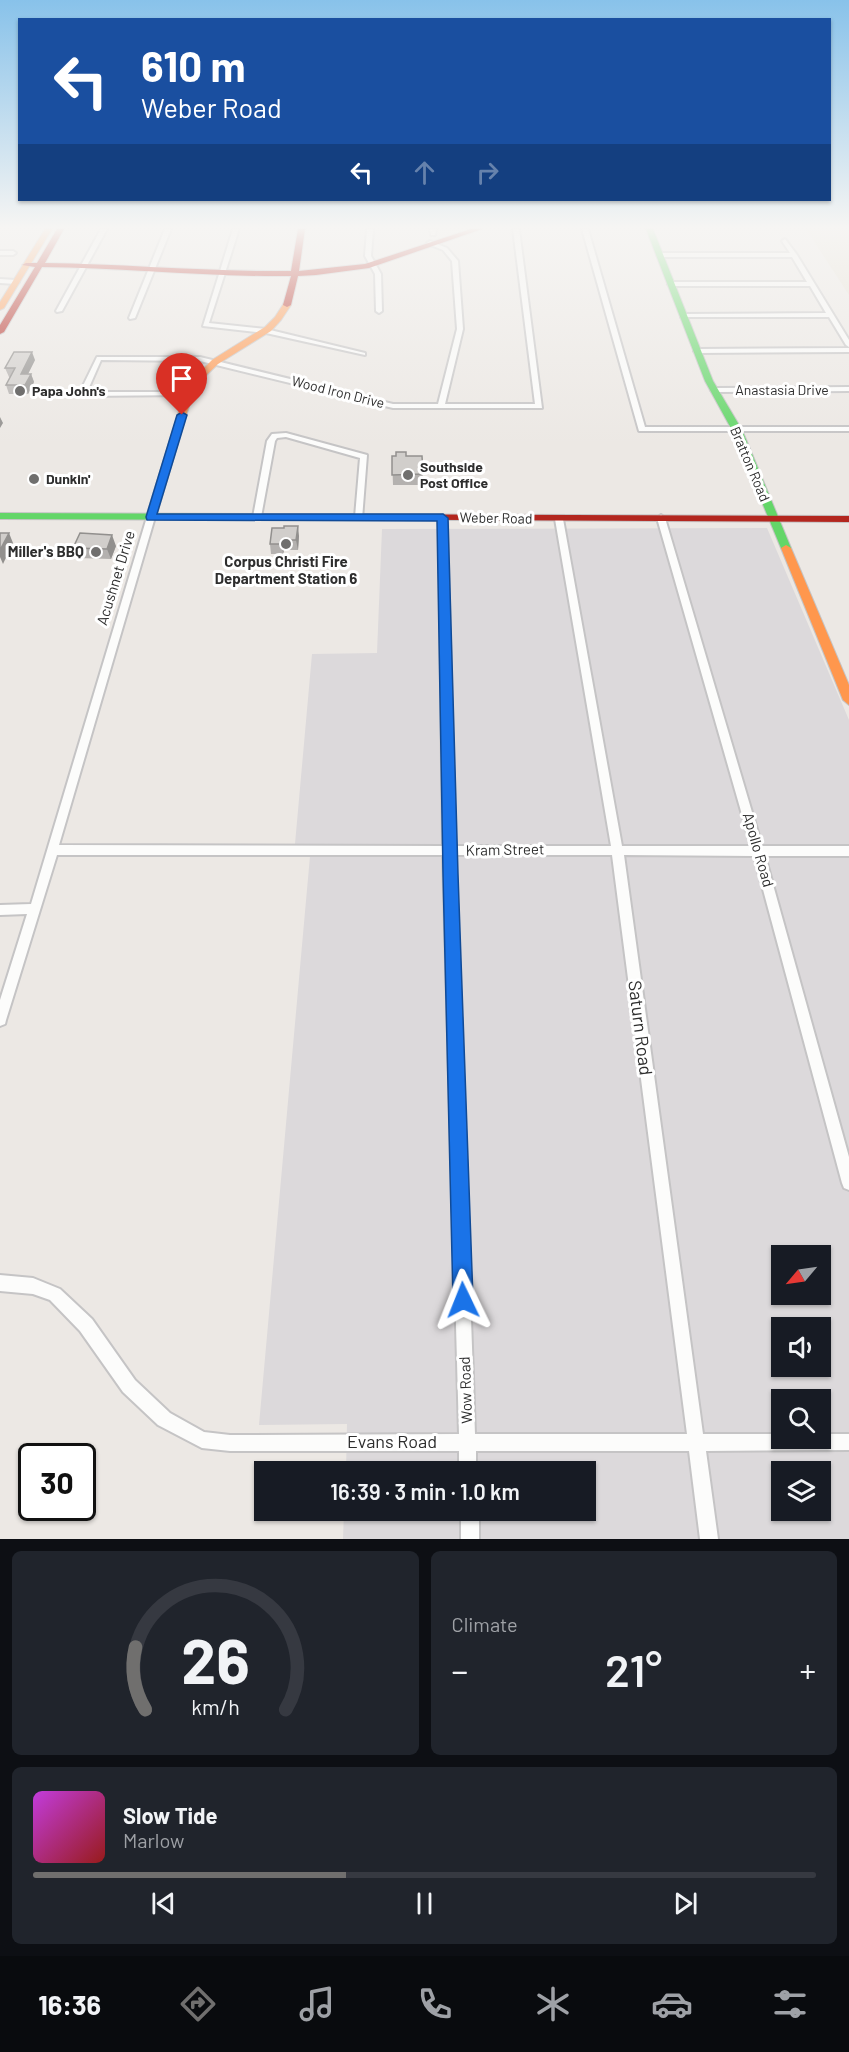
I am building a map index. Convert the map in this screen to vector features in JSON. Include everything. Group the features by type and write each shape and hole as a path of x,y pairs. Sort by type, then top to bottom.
{"street":[{"path":"0,332 15,301"},
{"path":"59,311 65,301"},
{"path":"132,318 140,301"},
{"path":"212,301 205,325 266,331 363,354"},
{"name":"Acushnet Drive","path":"0,1020 53,850 188,394 197,373 210,361 266,331 278,321 286,309 288,301"},
{"path":"379,301 379,311"},
{"path":"441,406 460,329 458,301"},
{"name":"Wood Iron Drive","path":"188,394 83,394 99,358 192,358 393,406 540,406 526,301"},
{"path":"605,301 642,429 849,429"},
{"name":"Bratton Road","path":"677,301 714,390 737,430 849,700"},
{"path":"822,301 849,345"},
{"path":"683,316 831,315"},
{"path":"697,351 849,350"},
{"name":"Anastasia Drive","path":"714,390 849,389"},
{"path":"257,517 271,441 275,436 286,435 364,457 358,517"},
{"name":"Weber Road","path":"0,516 849,519"},
{"name":"Wow Road","path":"443,518 450,851 468,1461"},
{"name":"Apollo Road","path":"661,518 758,850 849,1183"},
{"name":"Saturn Road","path":"559,519 617,849 709,1539"},
{"name":"Kram Street","path":"53,850 849,850"},
{"path":"0,910 35,909"},
{"name":"Evans Road","path":"0,1283 33,1286 55,1294 86,1325 129,1386 164,1419 202,1440 230,1443 849,1442"},
{"path":"470,1521 470,1539"}],"shaded area":[{"path":"767,528 849,720 849,1539 343,1539 344,1521 596,1521 596,1461 346,1461 347,1424 259,1425 311,845 295,844 312,654 377,653 382,529"}],"building":[{"path":"14,352 32,352 21,374 31,374 25,385 6,385 15,368 5,368"},
{"path":"396,452 406,452 406,456 422,456 423,474 392,475 392,456 396,456"},
{"path":"284,526 298,526 296,540 282,540 282,544 270,544 272,528 284,528"},
{"path":"0,533 9,533 0,550"},
{"path":"80,533 112,535 107,549 73,548"}],"traffic: fast":[{"path":"677,301 709,381 737,430 786,548"},
{"path":"0,516 285,517"}],"traffic: slow":[{"path":"0,308 4,301"},
{"path":"151,517 191,385 215,362 268,329 287,305"},
{"path":"786,548 849,700"}],"traffic: jam":[{"path":"0,332 18,301"},
{"path":"287,305 288,301"},
{"path":"285,517 849,519"}],"place":[{"name":"Papa John's","path":"20,391"},
{"name":"Southside Post Office","path":"408,475"},
{"name":"Dunkin'","path":"34,479"},
{"name":"Corpus Christi Fire Department Station 6","path":"286,544"},
{"name":"Miller's BBQ","path":"96,552"}],"route":[{"path":"182,415 151,517 443,518 450,874 463,1300"}]}
